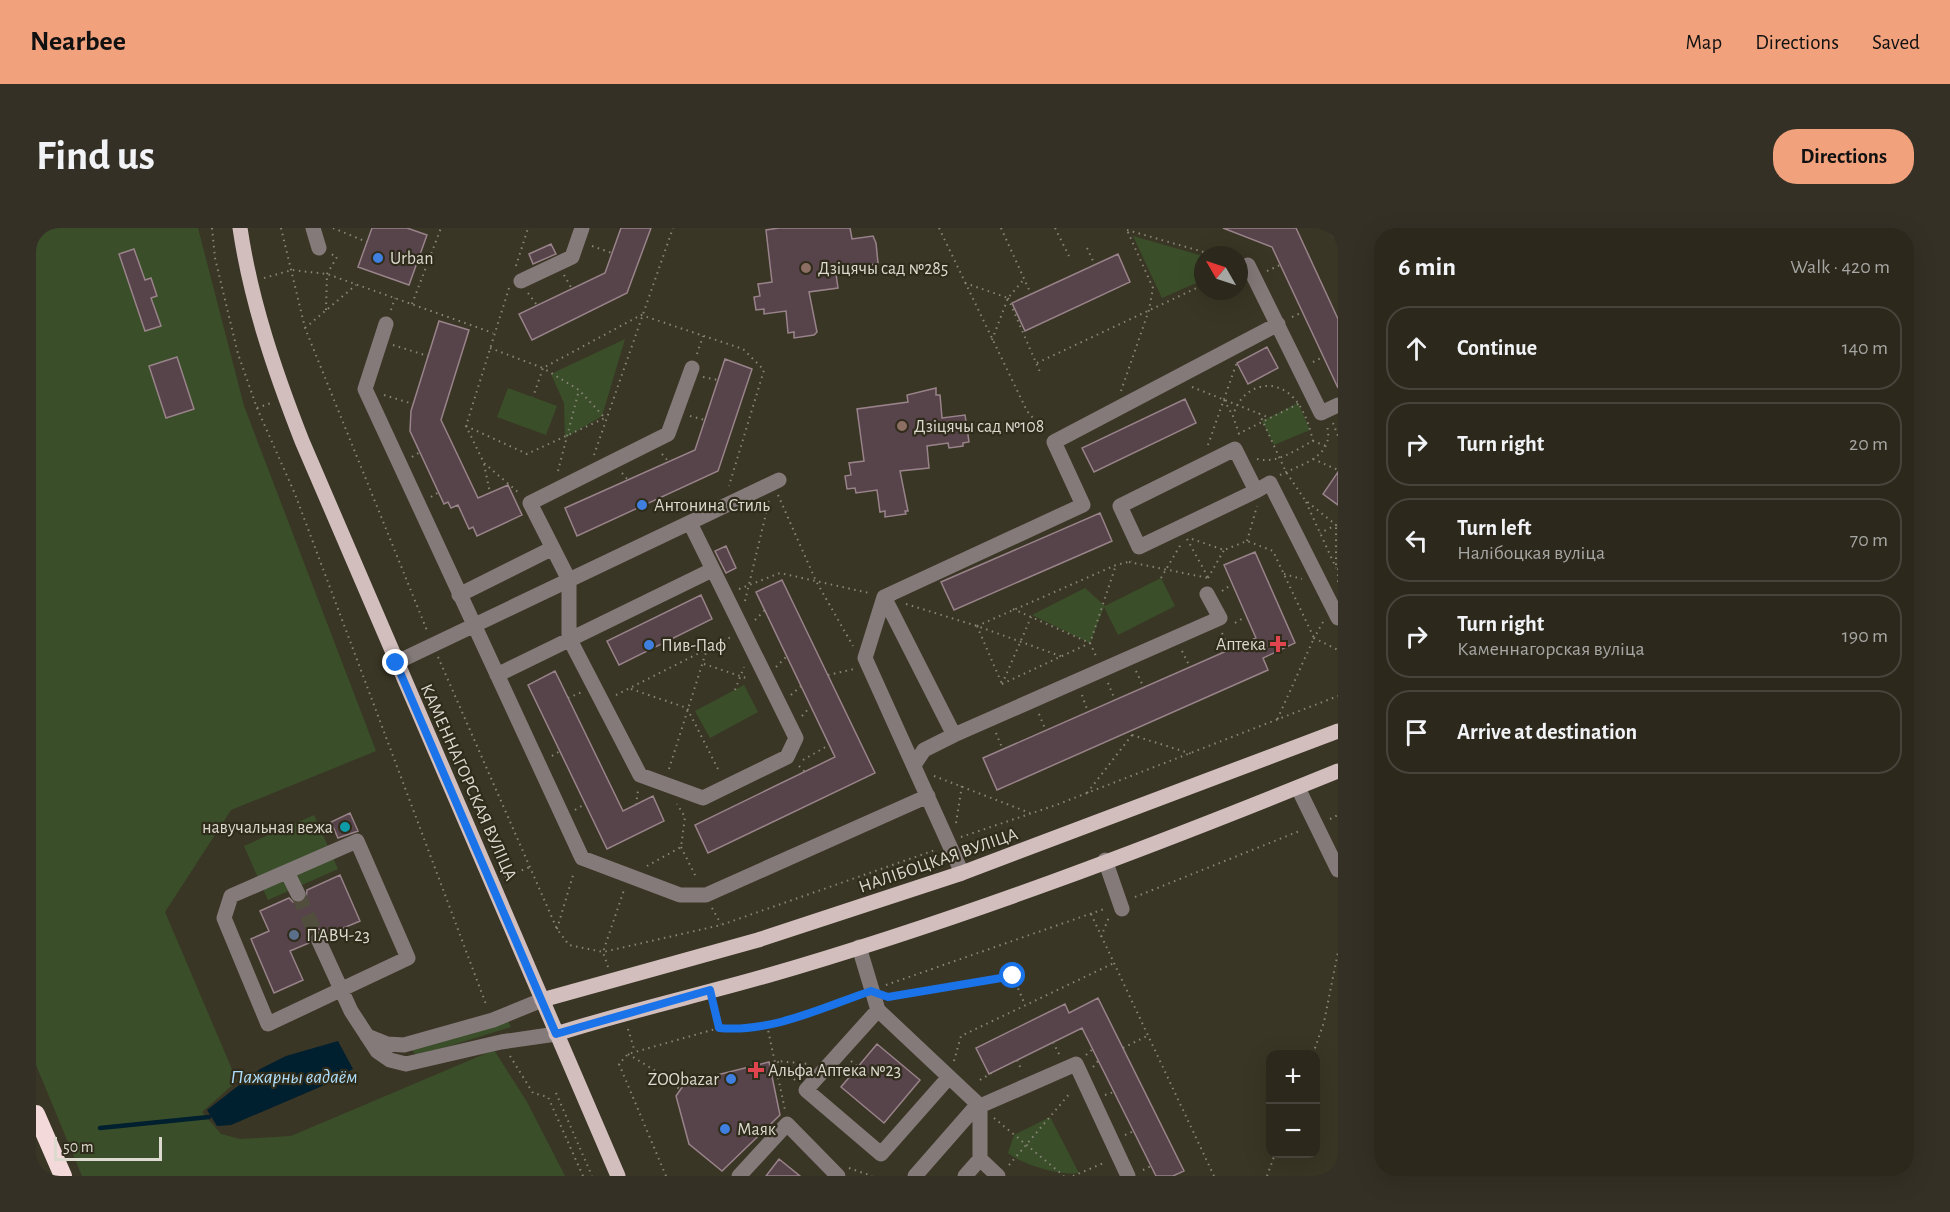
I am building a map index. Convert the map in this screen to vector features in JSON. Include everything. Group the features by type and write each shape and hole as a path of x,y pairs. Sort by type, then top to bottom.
{"highway":[{"path":"36,1114 63,1176"}],"main road":[{"name":"КАМЕННАГОРСКАЯ ВУЛІЦА","path":"240,228 250,281 266,344 285,398 396,663 618,1176"},
{"name":"НАЛІБОЦКАЯ ВУЛІЦА","path":"542,1000 758,940 962,873 1338,731"},
{"path":"556,1034 859,947 1105,860 1338,771"}],"lane":[{"path":"313,228 319,248"},
{"path":"1336,228 1338,232"},
{"path":"516,278 572,257 580,234"},
{"path":"1248,265 1313,396 1327,416 1338,405"},
{"path":"386,324 365,389 582,858 680,895 706,895 931,790"},
{"path":"884,597 1083,505 1054,442 1278,324"},
{"path":"690,523 796,738 787,757 703,798 640,775 570,638 569,580 530,503 668,434 692,368"},
{"path":"1260,489 1235,449 1120,506 1139,547 1260,489 1270,483 1333,616"},
{"path":"396,663 776,482"},
{"path":"459,595 553,548"},
{"path":"497,675 712,570"},
{"path":"914,765 924,750 954,735 1220,618 1212,594"},
{"path":"884,597 867,662 914,765 931,790 952,836 962,873"},
{"path":"884,597 954,735"},
{"path":"1298,788 1338,870"},
{"path":"357,842 408,958 268,1024 224,918 231,896 287,872 357,842"},
{"path":"1105,860 1121,906"},
{"path":"287,872 298,894"},
{"path":"318,939 341,990 367,1036 376,1051 390,1060 406,1064 501,1042 556,1034"},
{"path":"859,947 878,1010 979,1105 980,1159 965,1176"},
{"path":"367,1036 387,1044 404,1045 493,1020 542,1000"},
{"path":"878,1010 806,1090 881,1154 949,1077"},
{"path":"915,1176 979,1105 1076,1064 1128,1176"},
{"path":"739,1176 787,1124 838,1176"},
{"path":"980,1159 1002,1171"}],"path":[{"path":"212,228 215,258 236,343 257,408 295,494 493,1020"},
{"path":"281,228 305,328 433,645 557,929 569,945 603,952 721,925 942,847 952,836 962,785"},
{"path":"333,228 367,242"},
{"path":"412,304 441,228"},
{"path":"490,493 484,463 466,426 490,348 516,278 528,228"},
{"path":"588,473 605,418 673,228"},
{"path":"939,228 1027,411 1054,442"},
{"path":"1000,228 1026,278 1031,294"},
{"path":"1056,228 1069,256"},
{"path":"1114,410 1149,310 1153,288 1127,230 1194,249"},
{"path":"580,234 612,253"},
{"path":"319,248 337,257 327,274 326,310"},
{"path":"1087,248 1095,265"},
{"path":"250,281 292,270 327,274 495,334"},
{"path":"992,340 1008,298 1026,278"},
{"path":"965,283 1008,298 1040,372"},
{"path":"305,328 356,285"},
{"path":"1037,363 1194,289"},
{"path":"533,397 543,368 641,315 743,350 764,370 723,506"},
{"path":"692,368 703,336"},
{"path":"1214,447 1206,451 1244,340"},
{"path":"381,341 428,356"},
{"path":"490,348 543,368 579,390 605,418"},
{"path":"1172,380 1270,418"},
{"path":"1233,416 1245,393 1260,386 1271,386 1286,392 1298,403 1313,441 1326,446"},
{"path":"365,389 413,404"},
{"path":"554,490 565,438 579,390"},
{"path":"1231,438 1313,396"},
{"path":"1224,400 1243,442"},
{"path":"1259,413 1286,472 1305,500 1337,567"},
{"path":"1327,416 1338,436"},
{"path":"1246,541 1260,489 1265,483 1321,454 1326,446 1329,430 1327,416"},
{"path":"466,426 527,454 605,418"},
{"path":"1252,458 1266,461 1280,459 1313,441"},
{"path":"1313,459 1338,470"},
{"path":"484,463 530,503"},
{"path":"776,482 816,581 850,643 867,662 828,675"},
{"path":"602,701 707,649 740,627 776,482"},
{"path":"1305,500 1337,526"},
{"path":"1320,533 1337,526"},
{"path":"1337,526 1338,585"},
{"path":"1186,536 1224,550"},
{"path":"1161,578 1186,536"},
{"path":"1186,536 1208,578"},
{"path":"1208,578 1224,550 1246,541 1273,551 1314,638 1338,650"},
{"path":"977,626 1116,565 1138,558"},
{"path":"1129,562 1208,578"},
{"path":"1002,684 1090,643 1116,565"},
{"path":"725,596 780,573 884,597 977,626 1063,657"},
{"path":"1212,594 1232,584"},
{"path":"1013,609 1032,615 1090,643"},
{"path":"1002,684 1018,642 1032,615"},
{"path":"1276,720 1314,638 1333,616"},
{"path":"1231,625 1245,617"},
{"path":"977,626 1002,684"},
{"path":"1220,630 1229,650"},
{"path":"1180,647 1190,667"},
{"path":"735,690 751,648"},
{"path":"665,784 707,649"},
{"path":"704,664 770,686"},
{"path":"1134,667 1144,688"},
{"path":"1107,679 1115,700"},
{"path":"630,688 687,708 726,787"},
{"path":"1080,690 1088,712"},
{"path":"952,836 957,839 1087,793 1338,696"},
{"path":"1036,709 1046,731"},
{"path":"993,727 1003,750"},
{"path":"1087,793 1131,733 1192,754"},
{"path":"796,763 829,745"},
{"path":"931,790 930,775 962,785 1031,813"},
{"path":"951,822 952,836"},
{"path":"1121,906 1315,825"},
{"path":"557,929 570,880 582,858"},
{"path":"491,882 530,867"},
{"path":"666,1176 619,1064 628,1054 719,1028 736,1030 768,1025 1113,906 1101,937"},
{"path":"1091,914 1214,1176"},
{"path":"603,952 608,967"},
{"path":"1314,1050 1324,1022 1338,952"},
{"path":"949,1077 961,1036 1114,963"},
{"path":"871,991 888,997 1013,976 1025,1005"},
{"path":"710,990 719,1028"},
{"path":"768,1025 777,1061 787,1124"},
{"path":"628,1028 635,1052"},
{"path":"1123,1048 1148,1035"},
{"path":"501,1042 533,1092 548,1096 583,1176"},
{"path":"628,1054 669,1079 680,1090"},
{"path":"1002,1171 1098,1060"},
{"path":"777,1061 829,1065"},
{"path":"777,1061 806,1090"},
{"path":"980,1080 993,1072"},
{"path":"556,1093 592,1176"},
{"path":"979,1105 1064,1176"},
{"path":"1072,1176 1119,1157"},
{"path":"1267,1176 1274,1158"}],"green space":[{"path":"52,228 198,228 244,406 376,751 231,810 165,912 237,1081 202,1112 221,1134 240,1139 291,1136 494,1050 527,1102 565,1176 82,1176 36,1065 36,233"},
{"path":"1133,236 1194,253 1194,284 1162,298"},
{"path":"625,339 602,416 565,438 564,403 551,374"},
{"path":"508,388 557,406 546,435 497,417"},
{"path":"1298,403 1310,430 1274,445 1262,421"},
{"path":"1161,578 1175,606 1118,635 1104,607 1090,643 1032,615 1085,588 1105,606"},
{"path":"744,685 758,712 710,738 695,711"},
{"path":"314,815 338,869 268,900 244,846"},
{"path":"507,1019 511,1027 417,1056 411,1049"},
{"path":"1050,1117 1079,1173 1062,1173 1042,1169 1008,1153 1014,1135"}],"water":[{"name":"Пажарны вадаём","path":"338,1041 353,1069 320,1087 231,1125 217,1126 207,1110 260,1069 286,1056"}],"building":[{"path":"372,228 407,228 427,235 409,285 358,267"},
{"path":"621,228 651,228 627,293 532,340 519,314 605,273"},
{"name":"Дзіцячы сад №285","path":"850,228 852,239 873,236 876,243 878,263 858,269 857,264 835,267 838,288 809,292 817,332 814,335 794,338 794,332 788,333 786,311 764,314 764,309 756,310 754,297 760,296 758,284 772,282 766,230"},
{"path":"1223,228 1296,228 1338,319 1338,388 1272,247"},
{"path":"551,244 556,254 533,264 529,254"},
{"path":"134,249 145,280 151,278 157,296 151,298 161,326 145,331 119,254"},
{"path":"1118,254 1130,282 1025,331 1012,303"},
{"path":"439,321 469,330 441,420 478,498 508,485 522,515 477,536 473,527 469,529 458,505 451,508 448,502 444,504 410,431 411,411"},
{"path":"1267,347 1278,368 1248,384 1237,363"},
{"path":"177,357 194,409 166,418 149,366"},
{"path":"725,359 752,369 718,471 577,536 565,508 695,450"},
{"name":"Дзіцячы сад №108","path":"936,388 936,395 940,395 942,418 965,415 969,442 963,443 963,446 949,448 948,443 927,446 929,468 900,471 908,511 905,511 906,514 885,517 885,511 880,512 877,490 856,493 855,488 847,489 845,476 851,475 849,463 864,461 857,409 908,402 907,395"},
{"path":"1185,399 1196,423 1094,472 1082,448"},
{"path":"1338,472 1338,505 1323,494"},
{"path":"1100,513 1112,541 954,610 941,582"},
{"path":"726,546 736,568 726,573 715,551"},
{"path":"1255,552 1295,643 1263,658 1268,670 997,790 983,758 1256,638 1224,565"},
{"path":"782,580 875,773 708,853 695,825 835,757 756,592"},
{"path":"701,595 712,619 619,665 607,641"},
{"path":"555,671 623,811 653,796 664,821 607,849 528,685"},
{"name":"навучальная вежа","path":"350,813 358,831 338,838 331,822"},
{"name":"ПАВЧ-23","path":"340,875 360,921 327,935 319,929 310,933 309,943 290,951 303,980 274,993 251,939 269,931 260,911 289,898 293,902 302,903 306,899 307,890"},
{"path":"1098,998 1184,1171 1173,1176 1156,1176 1082,1028 989,1074 976,1048 1065,1004 1069,1013"},
{"path":"877,1044 920,1080 884,1123 841,1087"},
{"name":"Маяк","path":"769,1062 780,1115 722,1171 689,1144 676,1096 685,1083"},
{"path":"779,1159 800,1176 766,1176"}],"waterway":[{"path":"100,1128 209,1117"}],"tunnel":[{"path":"298,894 318,939"}],"place":[{"name":"Urban","path":"378,258"},
{"name":"Дзіцячы сад №285","path":"806,268"},
{"name":"Дзіцячы сад №108","path":"902,426"},
{"name":"Антонина Стиль","path":"642,505"},
{"name":"Аптека","path":"1278,644"},
{"name":"Пив-Паф","path":"649,645"},
{"name":"навучальная вежа","path":"345,827"},
{"name":"ПАВЧ-23","path":"294,935"},
{"name":"Альфа Аптека №23","path":"756,1070"},
{"name":"ZOObazar","path":"731,1079"},
{"name":"Маяк","path":"725,1129"}],"route":[{"path":"396,663 556,1034 710,990 719,1028 736,1030 768,1025 871,991 888,997 1013,976"}]}
